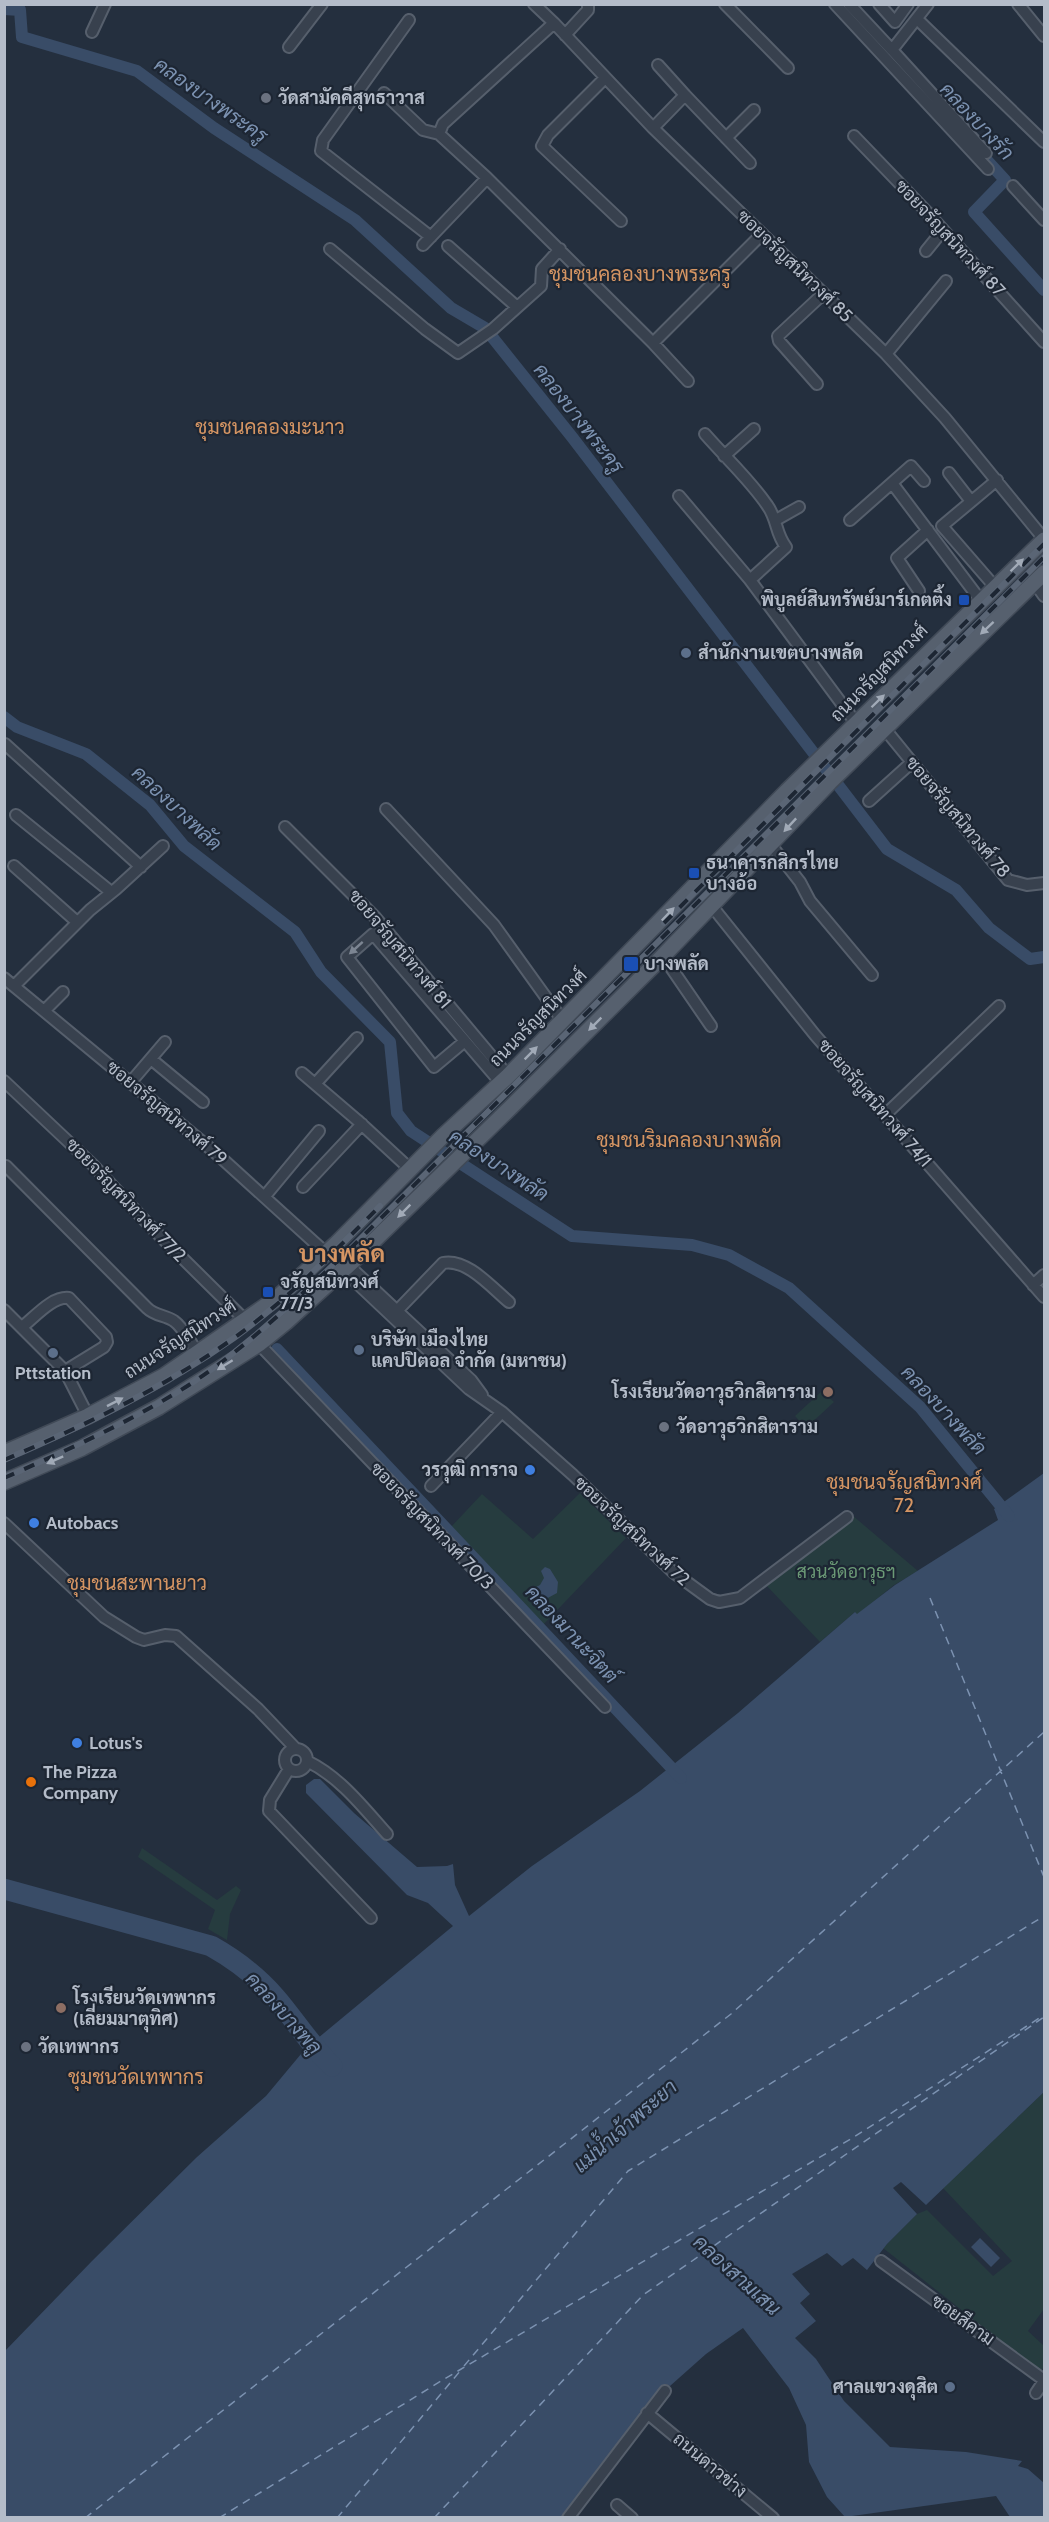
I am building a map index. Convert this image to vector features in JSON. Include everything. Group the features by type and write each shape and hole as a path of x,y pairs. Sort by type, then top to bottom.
{"main road":[{"name":"ถนนจรัญสนิทวงศ์","path":"4,1453 88,1416 164,1376 277,1298 564,1021 818,760 1044,540"},
{"path":"4,1482 82,1448 159,1407 259,1344 346,1268 466,1151 663,956 834,777 1039,578"},
{"path":"595,990 612,1007"}],"street":[{"path":"92,32 105,4"},
{"path":"289,47 322,4"},
{"name":"ซอยจรัญสนิทวงศ์ 85","path":"534,4 653,128 886,354 945,418 1044,540"},
{"path":"565,35 588,10 588,4"},
{"path":"725,4 788,68"},
{"path":"835,4 988,169"},
{"path":"849,4 986,153"},
{"path":"879,4 895,22 908,4"},
{"path":"892,50 928,4"},
{"path":"1018,4 1044,36"},
{"path":"917,19 1044,142"},
{"path":"409,20 323,140 321,151 427,241 487,178"},
{"path":"439,134 443,124 554,23"},
{"path":"658,65 750,163"},
{"path":"605,78 548,135 542,146 621,221"},
{"path":"384,93 423,130 439,134 487,178 560,249 688,381"},
{"path":"653,128 685,95"},
{"path":"726,138 754,110"},
{"name":"ซอยจรัญสนิทวงศ์ 87","path":"854,136 1044,342"},
{"path":"1013,186 1044,220"},
{"path":"926,251 943,230"},
{"path":"653,343 762,234"},
{"path":"448,246 517,307"},
{"path":"330,249 449,349 458,353 489,332 541,286 542,269 560,249"},
{"path":"886,354 946,281"},
{"path":"817,384 779,341 778,336 823,294"},
{"path":"724,456 754,429"},
{"path":"705,434 767,505 776,520 778,535 786,547 750,580"},
{"path":"850,520 910,466 924,481"},
{"path":"949,473 970,500"},
{"path":"995,587 942,526 970,500 997,480"},
{"path":"892,483 981,601"},
{"path":"679,496 750,580 856,723"},
{"path":"776,520 799,507"},
{"path":"919,591 897,558 928,530"},
{"path":"1039,578 1044,597"},
{"name":"ซอยจรัญสนิทวงศ์ 78","path":"884,728 1008,880 1027,885 1044,883"},
{"path":"5,744 141,867"},
{"path":"869,801 911,763"},
{"path":"386,809 494,925 564,1021"},
{"path":"16,815 108,895"},
{"name":"ซอยจรัญสนิทวงศ์ 81","path":"285,827 375,917 504,1080"},
{"path":"771,845 800,882 810,901 872,975"},
{"path":"8,984 163,846"},
{"path":"14,866 77,922"},
{"name":"ซอยจรัญสนิทวงศ์ 74/1","path":"711,904 795,1010 1044,1297"},
{"path":"465,1041 434,1067 347,957 373,934 465,1041 504,1080"},
{"path":"663,956 711,1026"},
{"name":"ซอยจรัญสนิทวงศ์ 79","path":"8,984 44,1011 265,1196 326,1253"},
{"path":"44,1011 63,992"},
{"path":"886,1114 999,1006"},
{"path":"315,1084 357,1038"},
{"path":"130,1083 165,1042"},
{"path":"151,1059 204,1102"},
{"path":"302,1073 410,1169"},
{"name":"ซอยจรัญสนิทวงศ์ 77/2","path":"4,1081 93,1165 150,1226 246,1320"},
{"path":"303,1187 362,1125"},
{"path":"265,1196 319,1131"},
{"path":"6,1166 147,1308 159,1316 173,1320 198,1353"},
{"path":"395,1314 443,1263 450,1262 466,1268 509,1302"},
{"name":"ซอยจรัญสนิทวงศ์ 72","path":"346,1268 395,1314 468,1389 502,1412 573,1475 673,1572 698,1592 719,1602 740,1598 847,1517"},
{"path":"1033,1285 1044,1275"},
{"path":"22,1327 55,1300 62,1297 69,1298 106,1337 107,1342 65,1371"},
{"path":"4,1310 65,1371 88,1416"},
{"name":"ซอยจรัญสนิทวงศ์ 70/3","path":"259,1344 605,1707"},
{"path":"431,1486 502,1412"},
{"path":"4,1524 104,1617 144,1640 165,1635 176,1636 258,1709 296,1749 303,1751 307,1761 325,1769 338,1780 387,1834"},
{"path":"296,1749 290,1751 286,1756 289,1769 296,1771 302,1769 307,1761"},
{"path":"289,1769 270,1800 269,1811 371,1918"},
{"name":"ซอยสีคาม","path":"881,2261 1044,2380 1036,2392"},
{"path":"568,2517 665,2391"},
{"name":"ถนนดาวข่าง","path":"647,2413 773,2517"},
{"path":"617,2505 632,2517"}],"green space":[{"path":"822,1391 834,1402 806,1428 795,1416"},
{"path":"580,1493 626,1538 542,1626 450,1528 482,1494 533,1539"},
{"name":"สวนวัดอาวุธฯ","path":"852,1515 918,1571 894,1585 857,1615 855,1612 820,1642 765,1584"},
{"path":"142,1848 217,1900 236,1886 241,1890 230,1914 227,1940 208,1929 215,1910 138,1857"},
{"path":"1044,2092 1044,2309 1028,2331 1044,2346 1044,2367 1040,2372 883,2248 917,2214 927,2210 993,2276 1012,2261 943,2188"}],"water":[{"path":"1044,1473 1044,2092 926,2205 901,2182 893,2188 917,2214 887,2244 867,2270 853,2258 842,2266 827,2253 792,2274 810,2294 800,2303 816,2321 795,2338 816,2359 844,2401 890,2447 966,2452 1022,2461 1018,2466 1028,2469 1044,2483 1044,2517 1010,2517 996,2496 845,2517 827,2497 809,2462 806,2425 789,2388 743,2328 706,2354 670,2386 666,2384 562,2517 5,2517 4,2352 197,2157 266,2096 306,2048 453,1926 428,1903 407,1895 306,1793 306,1785 314,1779 320,1779 354,1813 417,1867 453,1864 455,1885 469,1916 532,1866 640,1791 738,1713 855,1612 857,1614 895,1585 998,1520 994,1509"},
{"path":"545,1567 550,1569 558,1582 557,1593 544,1600 534,1600 532,1594 534,1588 540,1585 544,1578 541,1571"},
{"path":"980,2238 1000,2258 991,2267 971,2247"}],"waterway":[{"name":"คลองบางพระครู","path":"4,9 20,10 22,37 137,71 214,128 355,220 451,308 485,328 572,437 887,849 956,890 989,928 1030,959 1044,957"},
{"name":"คลองบางรัก","path":"982,155 1005,180 974,212 1044,290"},
{"name":"คลองบางพลัด","path":"4,717 17,727 86,754 150,805 184,846 295,932 321,972 390,1042 397,1113 411,1131 572,1236 692,1245 729,1255 789,1288 920,1407 1009,1516"},
{"name":"คลองมานะจิตต์","path":"277,1349 681,1778"},
{"name":"คลองบางพลู","path":"4,1889 211,1946 254,1976 276,1998 332,2066"}],"ferry route":[{"path":"930,1598 1044,1877"},
{"path":"85,2518 731,2014 1044,1732"},
{"path":"464,2366 628,2171 1044,1916"},
{"path":"219,2518 441,2381 854,2137 1044,2015"},
{"path":"434,2518 643,2295 1044,2017"},
{"path":"337,2518 461,2370"}],"railway":[{"path":"664,923 1044,544"},
{"path":"4,1478 113,1428 176,1393 222,1362 285,1309 345,1254 1044,557"},
{"path":"4,1460 151,1390 234,1338 291,1292 380,1206"}],"place":[{"name":"วัดสามัคคีสุทธาวาส","path":"266,98"},
{"name":"พิบูลย์สินทรัพย์มาร์เกตติ้ง","path":"964,600"},
{"name":"สำนักงานเขตบางพลัด","path":"686,653"},
{"name":"ธนาคารกสิกรไทย บางอ้อ","path":"694,873"},
{"name":"บางพลัด","path":"631,964"},
{"name":"จรัญสนิทวงศ์ 77/3","path":"268,1292"},
{"name":"บริษัท เมืองไทย แคปปิตอล จำกัด (มหาชน)","path":"359,1350"},
{"name":"Pttstation","path":"53,1353"},
{"name":"โรงเรียนวัดอาวุธวิกสิตาราม","path":"828,1392"},
{"name":"วัดอาวุธวิกสิตาราม","path":"664,1427"},
{"name":"วรวุฒิ การาจ","path":"530,1470"},
{"name":"Autobacs","path":"34,1523"},
{"name":"Lotus's","path":"77,1743"},
{"name":"The Pizza Company","path":"31,1782"},
{"name":"โรงเรียนวัดเทพากร (เลี่ยมมาตุทิศ)","path":"61,2008"},
{"name":"วัดเทพากร","path":"26,2047"},
{"name":"ศาลแขวงดุสิต","path":"950,2387"}],"district":[{"name":"ชุมชนคลองบางพระครู","path":"640,274"},
{"name":"ชุมชนคลองมะนาว","path":"270,427"},
{"name":"ชุมชนริมคลองบางพลัด","path":"689,1140"},
{"name":"บางพลัด","path":"342,1253"},
{"name":"ชุมชนจรัญสนิทวงศ์ 72","path":"904,1494"},
{"name":"ชุมชนสะพานยาว","path":"137,1583"},
{"name":"ชุมชนวัดเทพากร","path":"136,2077"}],"water label":[{"name":"แม่น้ำเจ้าพระยา","path":"625,2126"},
{"name":"คลองสามเสน","path":"737,2275"}]}
